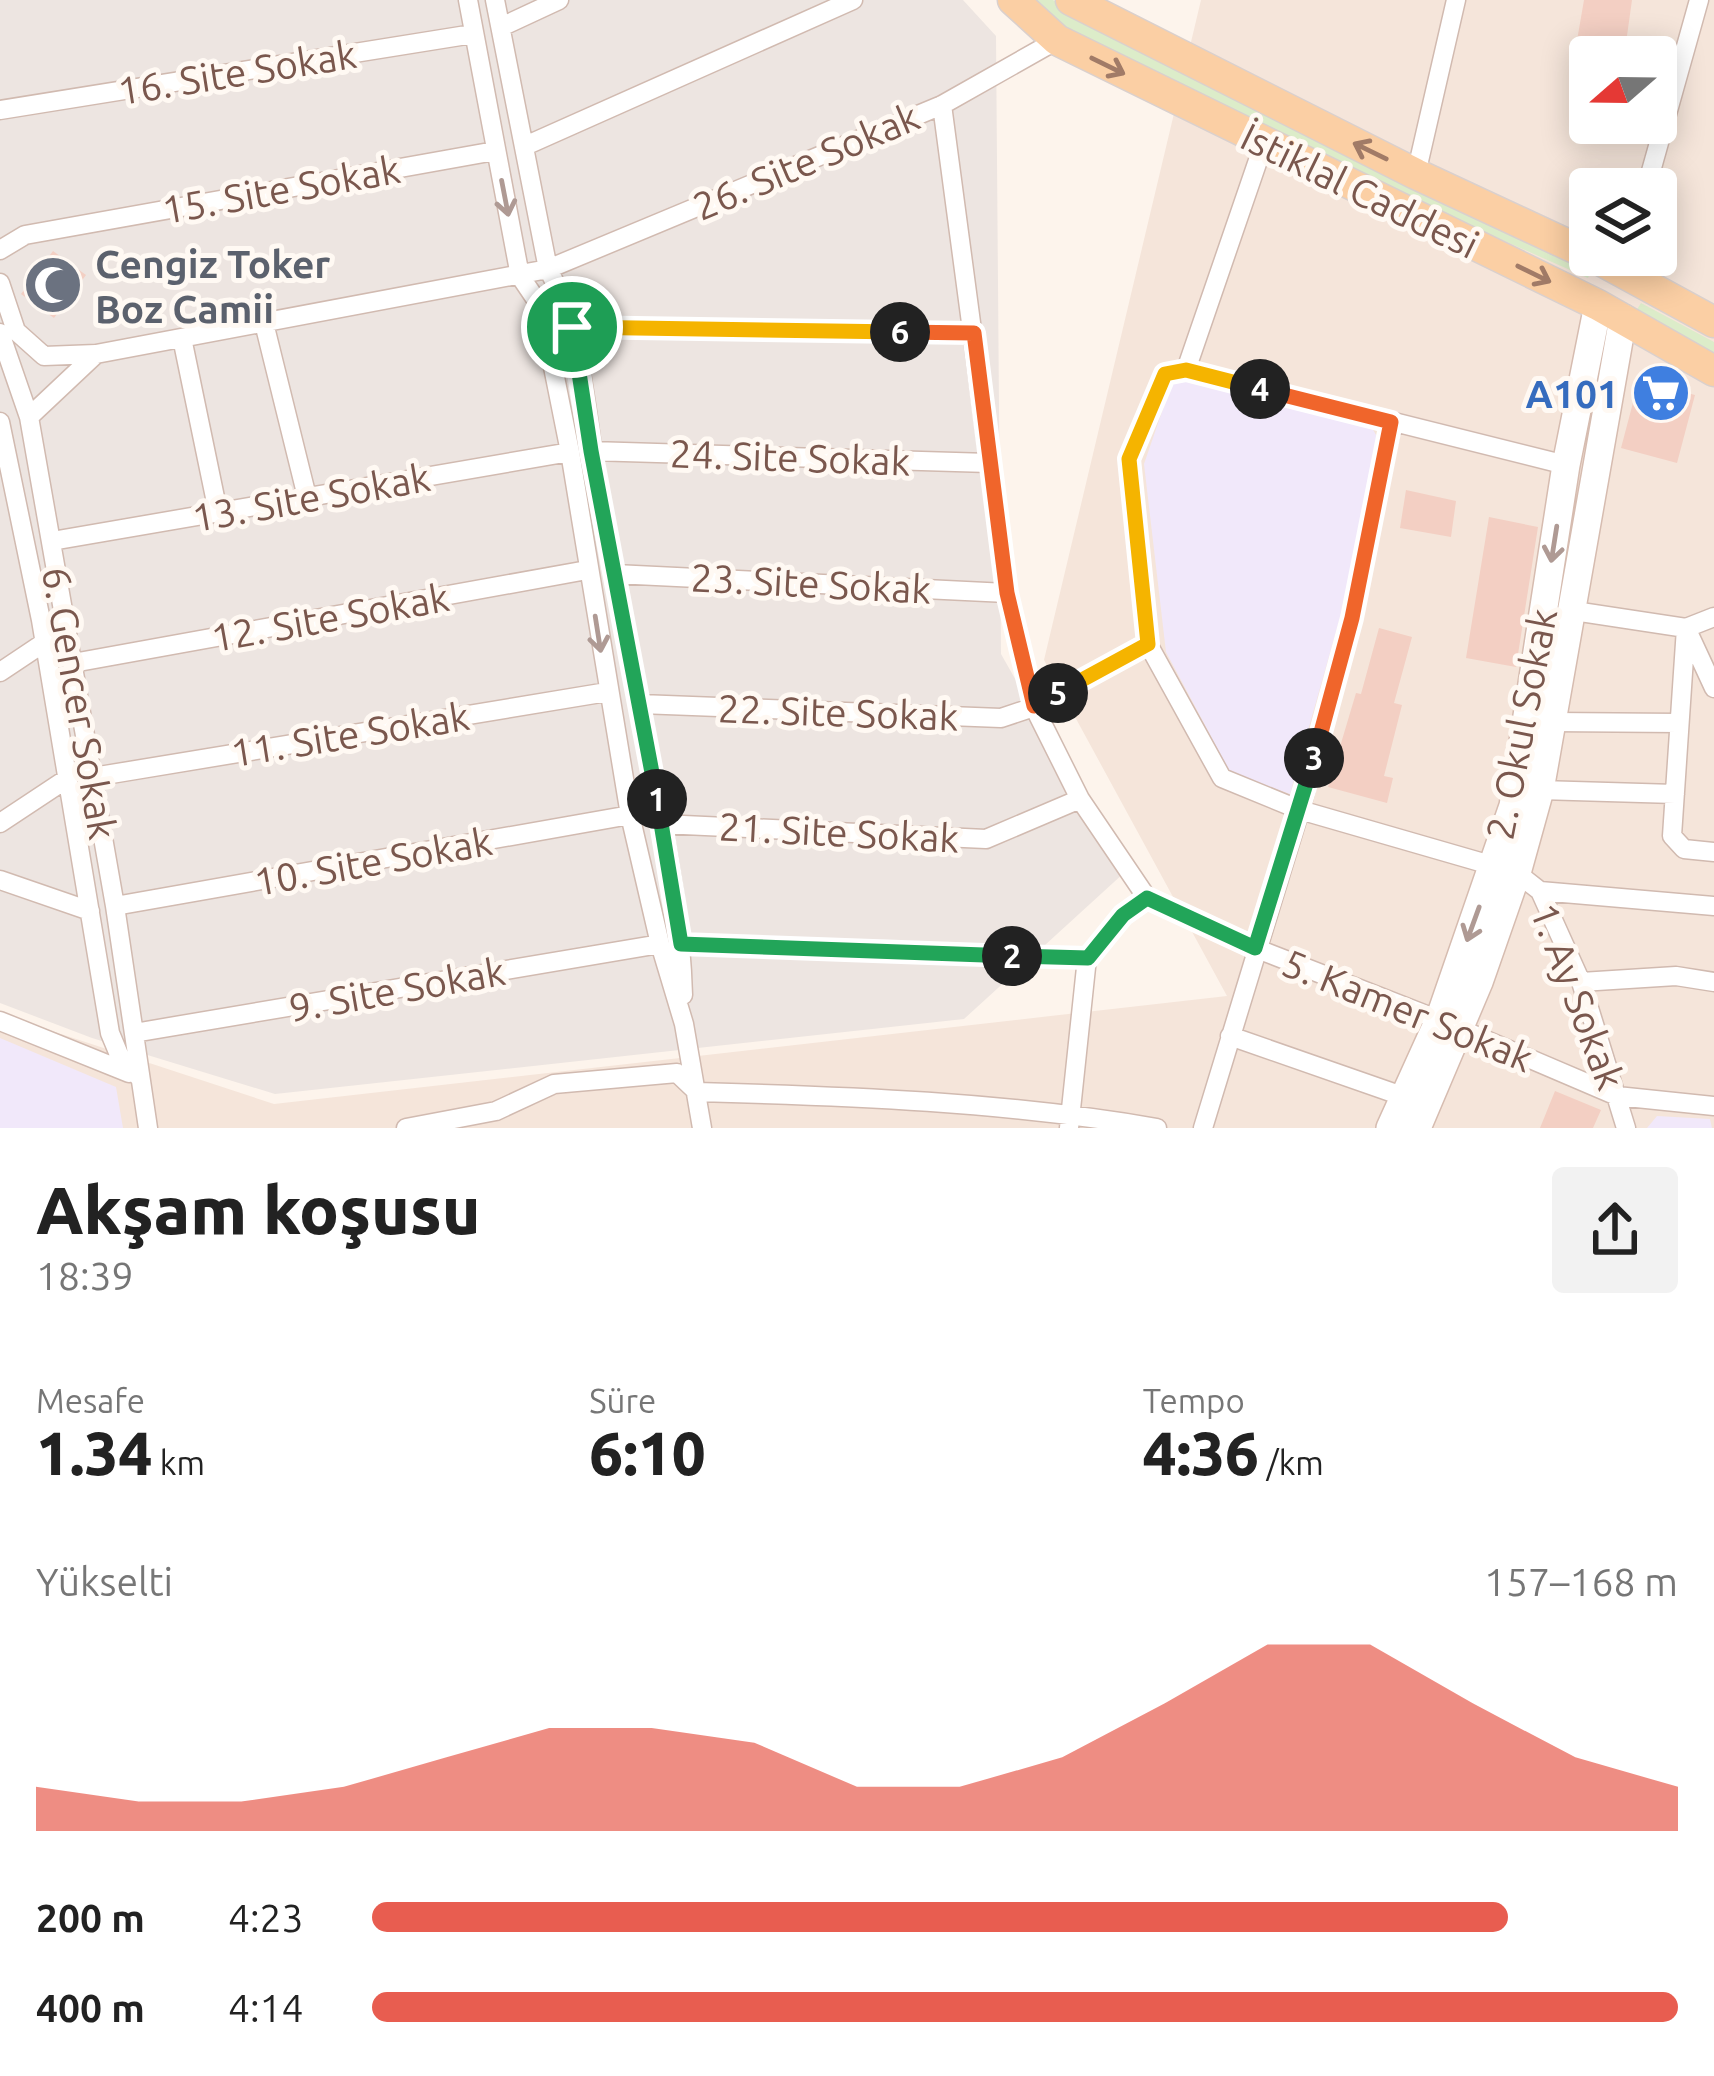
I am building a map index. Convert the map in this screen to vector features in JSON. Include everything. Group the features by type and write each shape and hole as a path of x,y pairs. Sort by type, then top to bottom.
{"main road":[{"name":"İstiklal Caddesi","path":"1012,0 1057,40 1610,312 1714,371"},
{"name":"İstiklal Caddesi","path":"1071,0 1416,174 1569,245"},
{"path":"1610,312 1621,276"},
{"name":"İstiklal Caddesi","path":"1646,276 1714,322"}],"street":[{"path":"467,0 520,276 541,308 570,452 630,815 684,1024 702,1128"},
{"path":"494,0 506,24 548,268 572,327 662,824 681,944 684,1024"},
{"path":"506,24 516,0"},
{"path":"506,24 560,0"},
{"path":"525,146 853,0"},
{"path":"1416,174 1456,0"},
{"path":"1652,168 1699,0"},
{"name":"16. Site Sokak","path":"0,110 473,34"},
{"name":"26. Site Sokak","path":"7,337 44,356 96,354 520,276 942,105 1057,40"},
{"path":"942,105 1007,593 1034,706 1080,799 1147,898 1123,915 1088,958 1070,1120"},
{"path":"1186,370 1264,143"},
{"name":"15. Site Sokak","path":"0,250 25,235 495,151"},
{"path":"0,283 7,337"},
{"name":"2. Okul Sokak","path":"1505,870 1567,464 1610,312"},
{"name":"2. Okul Sokak","path":"1417,1128 1505,870 1540,790 1596,471 1610,312"},
{"path":"264,323 307,497"},
{"path":"572,327 974,333"},
{"name":"6. Gencer Sokak","path":"7,337 29,417 74,664 148,1128"},
{"path":"182,338 218,512"},
{"path":"29,417 96,354"},
{"path":"1505,870 1300,810 1222,778 1148,644 1129,459 1165,374 1186,370 1596,471"},
{"name":"6. Gencer Sokak","path":"0,422 45,641 110,1033 120,1057 139,1077"},
{"path":"1204,1128 1352,618 1391,422"},
{"name":"24. Site Sokak","path":"591,451 989,463"},
{"name":"13. Site Sokak","path":"52,541 570,452"},
{"path":"0,521 19,508"},
{"name":"12. Site Sokak","path":"74,664 587,570"},
{"name":"23. Site Sokak","path":"615,574 1007,593"},
{"path":"1574,610 1686,628 1714,616"},
{"path":"1686,628 1714,688"},
{"path":"1686,628 1672,836 1684,849 1714,852"},
{"path":"0,672 45,641"},
{"name":"22. Site Sokak","path":"640,704 1001,718 1034,706 1148,644"},
{"name":"11. Site Sokak","path":"93,777 607,692"},
{"path":"1552,722 1679,724"},
{"path":"0,823 68,778"},
{"path":"1540,790 1675,794"},
{"name":"21. Site Sokak","path":"662,824 986,839 1080,799"},
{"name":"10. Site Sokak","path":"115,906 630,815"},
{"name":"1. Ay Sokak","path":"1505,870 1540,891 1581,982 1626,1128"},
{"path":"0,880 89,910"},
{"path":"1540,891 1714,906"},
{"name":"5. Kamer Sokak","path":"1147,898 1255,948 1617,1096 1714,1106"},
{"name":"9. Site Sokak","path":"134,1033 660,944"},
{"path":"681,944 1088,958"},
{"path":"1581,982 1676,976 1714,982"},
{"path":"0,1021 139,1077"},
{"name":"2. Okul Sokak","path":"1390,1128 1450,1025"},
{"path":"1230,1036 1405,1097"},
{"path":"406,1128 496,1111 554,1084 677,1073 697,1092 842,1096 1157,1128"}],"shaded area":[{"path":"0,0 963,0 996,36 1001,654 1125,872 964,1019 275,1094 92,1038 0,1003"},
{"path":"1201,0 1714,0 1714,1128 0,1128 0,1014 274,1104 1227,996 1044,660"},
{"path":"1174,377 1372,428 1379,440 1341,614 1290,794 1230,772 1166,652 1144,464"},
{"path":"0,1038 116,1087 123,1128 0,1128"},
{"path":"1657,1116 1710,1119 1712,1128 1647,1128"}],"green space":[{"path":"1032,0 1053,0 1569,258 1569,270 1419,203 1067,30"},
{"path":"1641,303 1714,342 1714,355 1636,311"}],"building":[{"path":"1584,0 1632,0 1627,36 1578,36"},
{"name":"Cengiz Toker Boz Camii","path":"53,251 86,275 54,318 21,294"},
{"path":"1639,380 1695,395 1677,463 1621,448"},
{"path":"1406,490 1456,501 1451,537 1400,528"},
{"path":"1489,517 1538,527 1516,667 1466,658"},
{"path":"1379,628 1412,637 1394,703 1402,705 1384,776 1393,778 1387,803 1328,787"},
{"path":"1555,1091 1601,1110 1593,1128 1540,1128"}],"place":[{"name":"Cengiz Toker Boz Camii","path":"53,285"},
{"name":"A101","path":"1661,393"}],"route":[{"path":"572,327 974,333 1007,593 1034,706 1148,644 1129,459 1165,374 1186,370 1391,422 1352,618 1300,810 1255,948 1147,898 1123,915 1088,958 681,944 572,327"}]}
